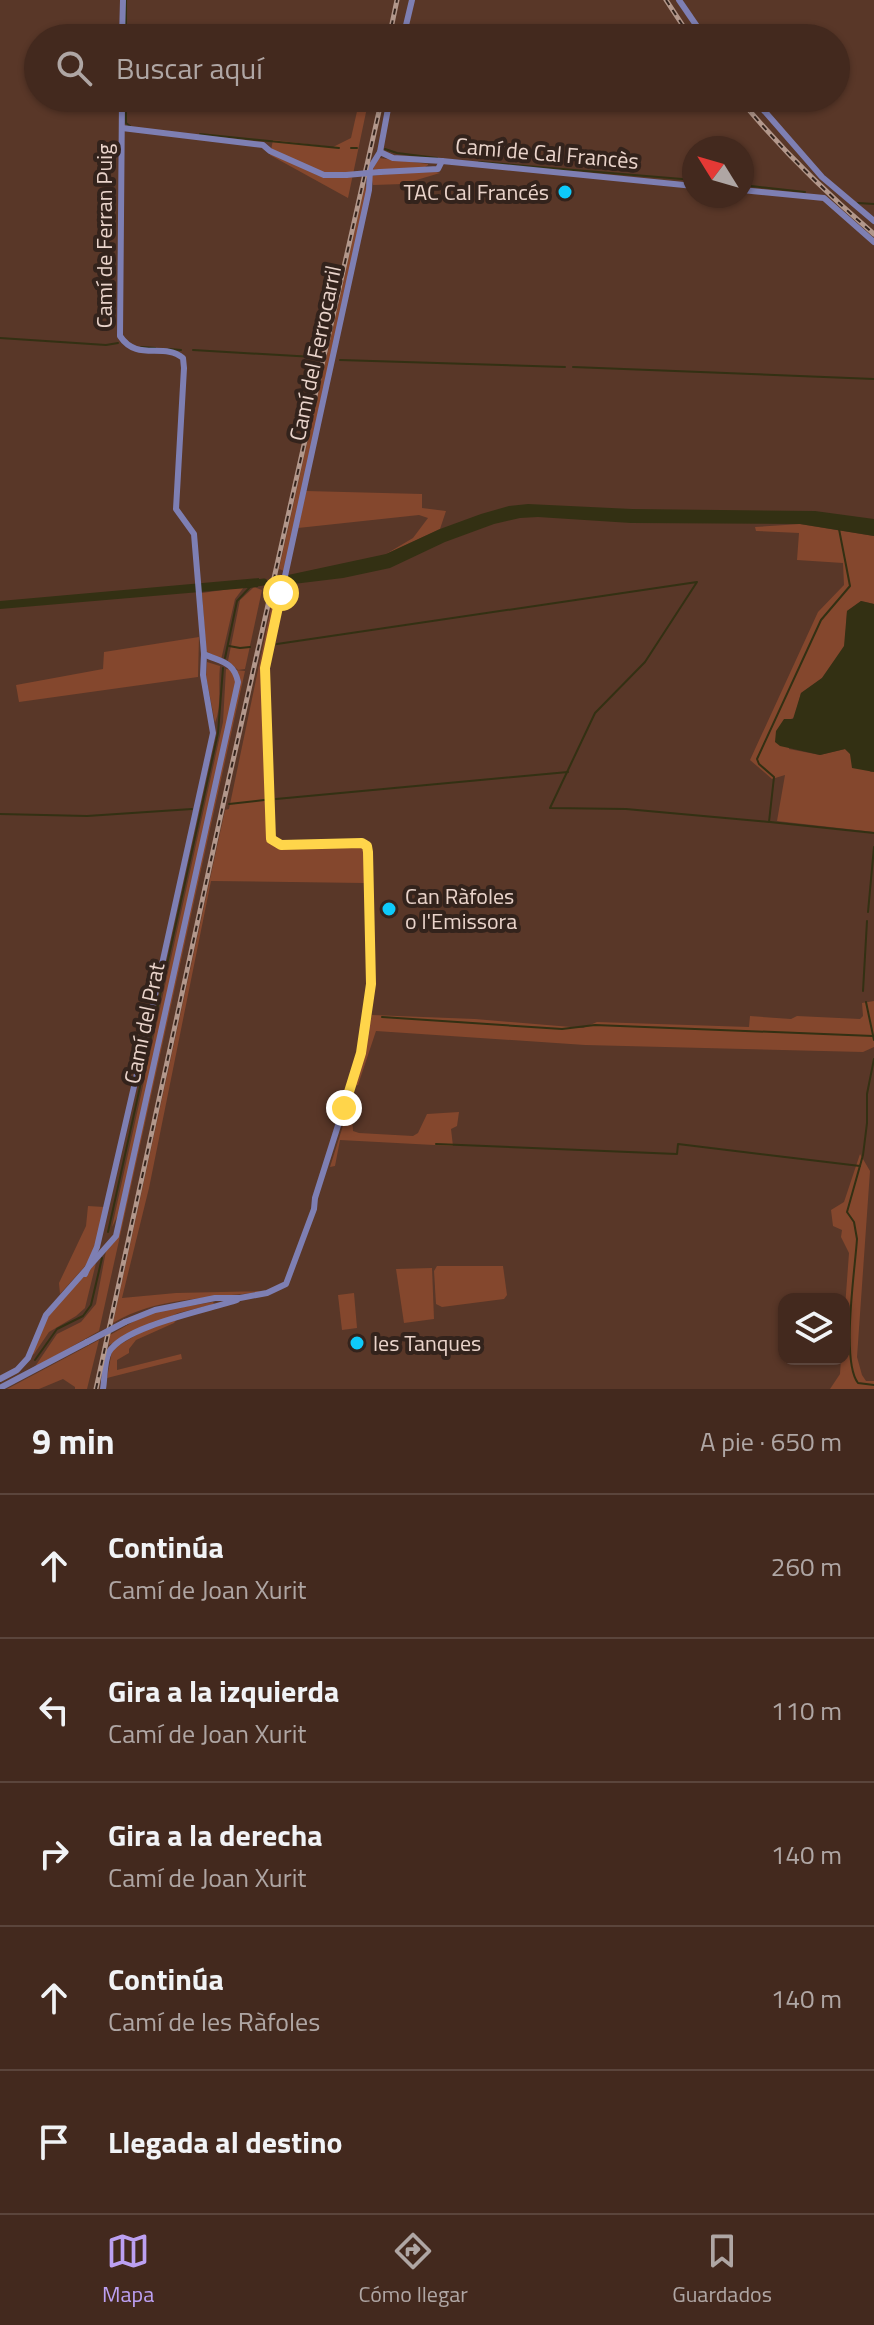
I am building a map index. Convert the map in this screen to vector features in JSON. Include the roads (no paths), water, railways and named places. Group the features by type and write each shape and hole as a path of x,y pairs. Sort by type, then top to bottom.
{"street":[{"path":"122,24 123,0"},
{"path":"406,24 412,0"},
{"path":"679,0 695,24"},
{"name":"Camí de Ferran Puig","path":"85,1274 97,1247 213,733 203,675 194,534 176,509 183,358 177,353 133,350 120,336 122,112"},
{"name":"Camí del Ferrocarril","path":"240,1298 267,1293 286,1284 314,1209 361,1053 371,984 367,846 362,843 281,845 271,839 265,668 369,190 370,168 380,152 387,112"},
{"path":"765,112 822,177 874,221"},
{"name":"Camí de Cal Francès","path":"122,128 263,145 324,175 438,169 442,161 682,185"},
{"path":"380,152 393,158 442,161"},
{"path":"754,191 824,198 874,242"},
{"name":"Camí del Prat","path":"0,1379 17,1370 28,1358 46,1315 116,1236 238,682 236,671 230,665 204,654"},
{"path":"0,1388 125,1322 155,1310 215,1298 240,1298"},
{"path":"103,1389 107,1355 114,1345 157,1322 240,1298"}],"waterway":[{"path":"126,0 126,24"},
{"path":"126,112 126,123 130,126"},
{"path":"200,134 339,148"},
{"path":"351,148 357,148"},
{"path":"385,149 437,158"},
{"path":"479,162 682,179"},
{"path":"754,186 805,192"},
{"path":"858,203 874,204"},
{"path":"0,338 106,345 118,343"},
{"path":"141,347 155,348"},
{"path":"169,349 181,350"},
{"path":"193,350 314,357"},
{"path":"340,360 565,367"},
{"path":"573,367 874,379"},
{"path":"277,644 697,582 645,662 595,713 550,808 626,809 769,822 774,777 757,759 821,620 850,586 839,529"},
{"path":"249,584 264,582"},
{"path":"225,658 237,601 251,586"},
{"path":"229,646 250,647"},
{"path":"108,1232 218,733 223,668"},
{"path":"276,799 568,772"},
{"path":"229,804 264,800"},
{"path":"0,814 87,816 192,809"},
{"path":"770,822 874,833"},
{"path":"868,912 874,847"},
{"path":"863,991 867,921"},
{"path":"866,1002 874,1040"},
{"path":"382,1017 562,1029 595,1025 873,1036"},
{"path":"874,1059 867,1094 863,1155 847,1212 854,1222 857,1239 850,1314 850,1356 858,1383 874,1385"},
{"path":"436,1144 677,1154 678,1144 860,1166"},
{"path":"35,1360 57,1329 83,1316 91,1305 102,1258"}],"railway":[{"path":"392,24 397,0"},
{"path":"666,0 682,24"},
{"path":"96,1389 379,112"},
{"path":"751,112 804,169 874,234"}],"place":[{"name":"TAC Cal Francés","path":"565,192"},
{"name":"Can Ràfoles o l'Emissora","path":"389,909"},
{"name":"les Tanques","path":"357,1343"}]}
